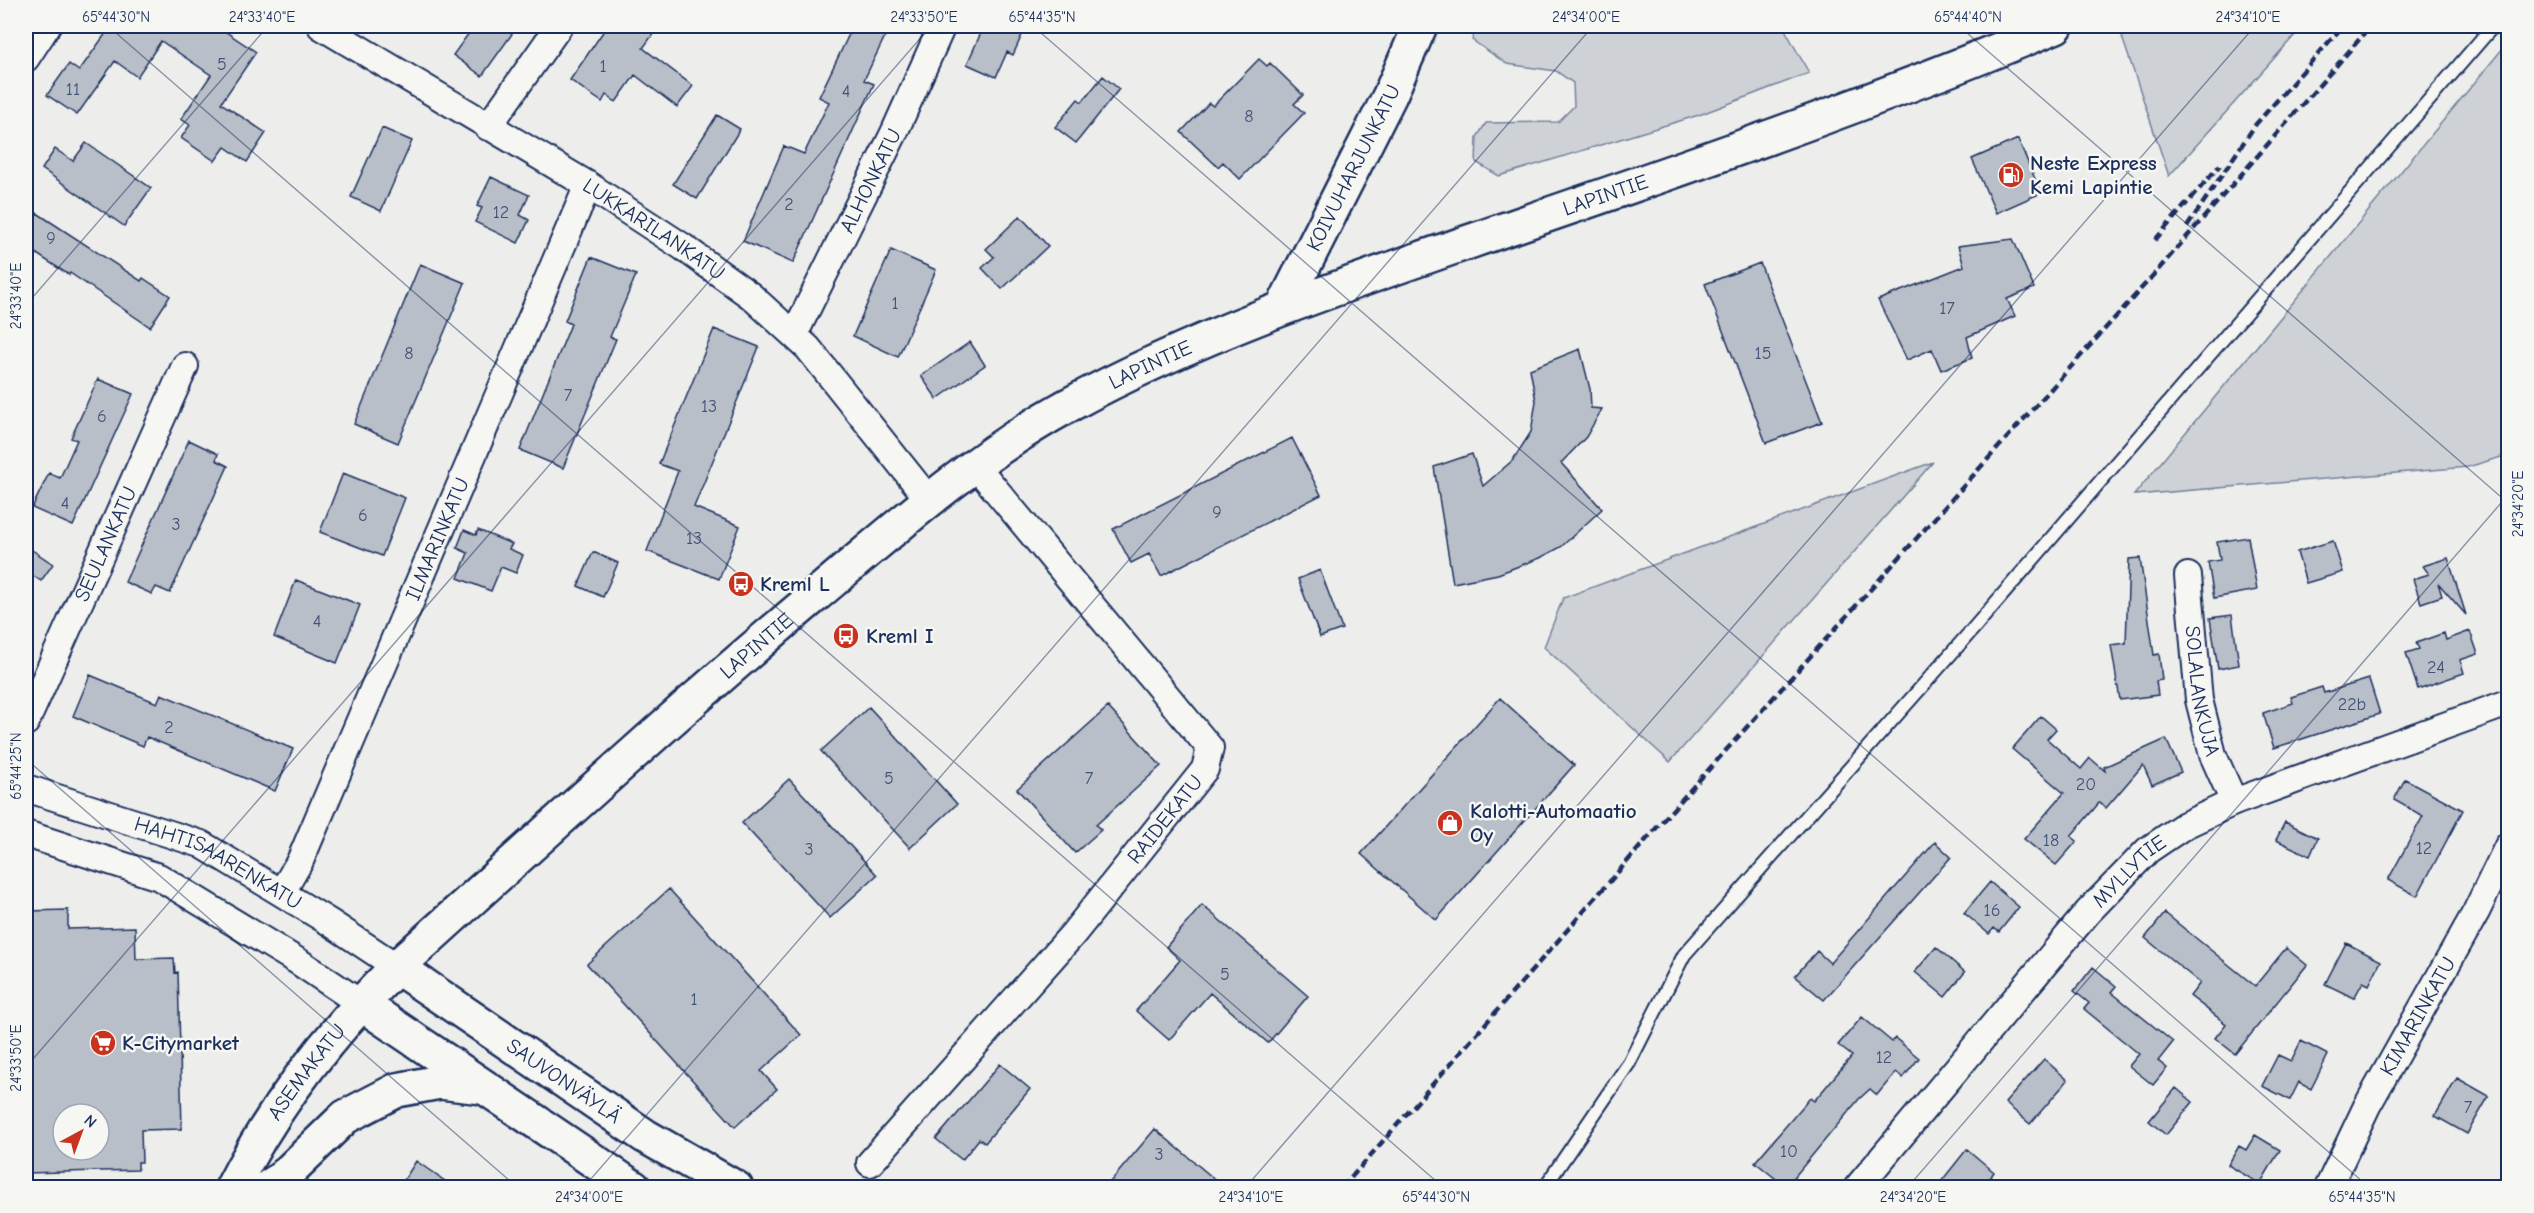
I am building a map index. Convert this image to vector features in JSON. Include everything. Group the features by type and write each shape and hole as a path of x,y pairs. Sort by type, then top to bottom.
{"main road":[{"name":"KOIVUHARJUNKATU","path":"1283,307 1385,105 1420,26"},
{"name":"LAPINTIE","path":"396,967 697,695 929,500 975,465 1063,408 1147,365 1283,307 1783,134 2056,26"},
{"name":"ASEMAKATU","path":"232,1188 298,1079 360,1003 396,967"},
{"name":"SAUVONVÄYLÄ","path":"396,967 645,1136 736,1188"},
{"path":"360,1003 634,1188"},
{"path":"267,1188 282,1178 345,1118 397,1090 440,1082 484,1087"}],"street":[{"path":"26,58 46,26"},
{"name":"LUKKARILANKATU","path":"321,26 588,185 721,273 795,333 929,500"},
{"path":"488,127 559,26"},
{"name":"ALHONKATU","path":"795,333 894,133 942,26"},
{"name":"ILMARINKATU","path":"282,892 300,861 588,185"},
{"name":"SEULANKATU","path":"26,723 184,366"},
{"name":"RAIDEKATU","path":"870,1163 1073,933 1205,769 1210,748 975,465"},
{"name":"SOLALANKUJA","path":"2188,576 2199,700 2213,755 2235,802"},
{"name":"MYLLYTIE","path":"1857,1188 2088,912 2128,868 2172,832 2235,802 2508,703"},
{"name":"HAHTISAARENKATU","path":"26,788 201,844 282,892 396,967"},
{"name":"HAHTISAARENKATU","path":"26,834 159,877 299,962 360,1003"},
{"name":"KIMARINKATU","path":"2328,1188 2367,1106 2476,912 2508,846"}],"lane":[{"path":"1544,1188 1629,1063 1684,955 1973,629 2493,26"}],"shaded area":[{"path":"1476,26 1783,26 1809,73 1699,115 1499,176 1476,162 1477,137 1486,123 1558,122 1574,106 1573,83 1556,71 1507,64 1472,40"},
{"path":"2145,26 2303,26 2169,176 2122,37"},
{"path":"2508,42 2508,455 2468,467 2134,495"},
{"path":"1933,462 1670,762 1544,647 1563,598"}],"building":[{"path":"111,26 217,26 256,52 221,103 266,133 247,162 225,147 215,161 181,138 190,125 181,119 211,75 161,41 137,77 115,61 77,115 47,95 69,64 79,71"},
{"path":"474,26 501,26 512,34 482,76 453,55"},
{"path":"607,26 659,26 643,48 693,86 677,107 635,75 616,102 606,95 602,102 570,80"},
{"path":"853,26 890,26 864,80 874,84 793,263 743,241 784,146 804,154 829,102 819,97"},
{"path":"984,26 1026,26 1013,55 1007,52 996,77 967,64"},
{"path":"1259,59 1267,66 1270,63 1303,95 1294,104 1304,113 1240,179 1223,162 1218,167 1181,132 1209,103 1213,106"},
{"path":"1103,76 1119,89 1076,143 1055,127 1078,99 1082,102"},
{"path":"717,115 740,129 697,199 673,184"},
{"path":"382,128 412,141 381,211 351,197"},
{"path":"2018,139 2041,193 1996,213 1972,159"},
{"path":"86,143 151,188 124,226 42,169 55,149 73,161"},
{"path":"491,177 529,195 520,215 529,220 518,243 475,222 482,208 477,206"},
{"path":"37,213 141,281 143,278 170,296 150,327 70,273 69,275 26,247 26,231"},
{"path":"1020,216 1048,246 1002,289 982,268 994,257 986,249"},
{"path":"2013,239 2034,288 2007,299 2015,316 1967,337 1972,358 1941,370 1932,349 1907,360 1878,300 1964,266 1958,246"},
{"path":"891,250 936,270 898,357 853,336"},
{"path":"591,257 636,275 610,337 616,339 563,468 520,450 571,324 565,321"},
{"path":"1760,263 1822,422 1766,443 1705,284"},
{"path":"420,264 465,283 398,443 354,424"},
{"path":"714,329 759,347 694,507 740,526 719,579 647,551 678,471 659,464"},
{"path":"970,342 985,365 937,399 921,376"},
{"path":"1580,349 1590,389 1591,408 1602,409 1586,437 1561,463 1602,509 1561,547 1540,558 1498,574 1453,583 1434,467 1472,454 1483,486 1513,460 1531,432 1536,401 1530,369"},
{"path":"98,379 133,394 73,526 32,508 49,473 60,478 77,440 71,438"},
{"path":"1292,438 1321,495 1161,576 1149,554 1131,563 1113,529"},
{"path":"189,440 218,454 216,460 228,466 170,593 156,587 152,594 125,582"},
{"path":"343,473 405,498 382,556 320,532"},
{"path":"464,530 476,535 478,530 512,544 509,549 523,555 516,573 501,567 491,591 458,578 468,553 457,548"},
{"path":"2248,537 2257,590 2214,598 2208,562 2220,560 2217,542"},
{"path":"2333,541 2343,572 2306,583 2297,552"},
{"path":"26,546 53,564 41,581 26,571"},
{"path":"593,552 618,563 603,597 578,586"},
{"path":"2140,558 2154,655 2159,654 2162,680 2156,681 2158,695 2120,700 2111,645 2126,643 2129,559"},
{"path":"2448,558 2466,615 2438,583 2442,596 2421,603 2413,579 2429,574 2423,566"},
{"path":"1320,570 1342,629 1320,637 1298,579"},
{"path":"296,580 360,605 337,663 274,637"},
{"path":"2232,615 2239,665 2218,669 2210,618"},
{"path":"2470,631 2478,654 2460,660 2464,673 2418,689 2406,653 2419,649 2416,643 2444,633 2446,640"},
{"path":"90,675 157,703 161,694 293,749 275,791 147,737 143,746 73,716"},
{"path":"2369,679 2380,714 2274,748 2263,713 2293,703 2291,697 2322,687 2324,693"},
{"path":"1500,698 1574,765 1436,920 1361,854"},
{"path":"869,707 957,804 910,848 821,751"},
{"path":"1108,707 1161,766 1096,825 1101,830 1075,853 1017,789"},
{"path":"2041,716 2056,729 2047,739 2081,769 2090,758 2105,771 2104,767 2166,739 2181,772 2152,785 2143,765 2106,808 2099,803 2071,836 2077,841 2056,865 2024,839 2064,793 2012,749"},
{"path":"789,779 877,875 830,918 742,823"},
{"path":"2405,779 2463,810 2417,896 2388,880 2423,816 2394,800"},
{"path":"2285,822 2318,838 2310,856 2276,840"},
{"path":"1935,842 1951,857 1824,1000 1795,976 1817,951 1830,963"},
{"path":"1990,882 2019,907 1999,932 1994,928 1989,934 1964,913"},
{"path":"669,889 801,1035 761,1071 777,1089 735,1127 587,964"},
{"path":"1202,905 1308,996 1268,1043 1210,993 1169,1040 1136,1011 1180,960 1166,947"},
{"name":"K-Citymarket","path":"68,910 68,929 135,927 136,959 174,958 175,973 178,972 182,1129 141,1130 142,1162 138,1162 138,1170 26,1173 26,911"},
{"path":"2165,913 2255,986 2286,948 2307,965 2235,1054 2215,1038 2226,1024 2190,996 2200,983 2145,938"},
{"path":"2346,943 2381,961 2369,985 2363,982 2354,998 2325,984"},
{"path":"1936,947 1965,972 1945,997 1915,972"},
{"path":"2093,967 2116,986 2111,992 2173,1042 2158,1061 2167,1068 2153,1085 2129,1066 2139,1054 2084,1009 2089,1003 2074,991"},
{"path":"1862,1017 1892,1042 1895,1038 1919,1058 1903,1078 1896,1072 1877,1095 1870,1089 1859,1099 1786,1187 1755,1162 1810,1098 1814,1101 1852,1056 1838,1045"},
{"path":"2301,1041 2328,1055 2311,1089 2299,1082 2290,1100 2262,1086 2278,1055 2291,1061"},
{"path":"2044,1059 2068,1080 2030,1124 2005,1103"},
{"path":"1000,1064 1030,1089 985,1143 979,1139 962,1160 936,1139"},
{"path":"2457,1078 2489,1096 2467,1134 2435,1116"},
{"path":"2176,1088 2193,1102 2166,1135 2149,1121"},
{"path":"1155,1129 1225,1188 1105,1188"},
{"path":"2255,1135 2280,1150 2260,1184 2228,1165 2239,1146 2246,1150"},
{"path":"1967,1149 1994,1172 1982,1188 1936,1188"},
{"path":"416,1161 455,1188 399,1188"}],"railway":[{"path":"2187,227 2256,124 2343,26"},
{"path":"1342,1188 1666,817 2157,271 2371,26"},
{"path":"2155,240 2220,165"}],"place":[{"name":"Neste Express Kemi Lapintie","path":"2011,175"},
{"name":"Kreml L","path":"741,584"},
{"name":"Kreml I","path":"846,636"},
{"name":"Kalotti-Automaatio Oy","path":"1450,823"},
{"name":"K-Citymarket","path":"103,1043"}]}
